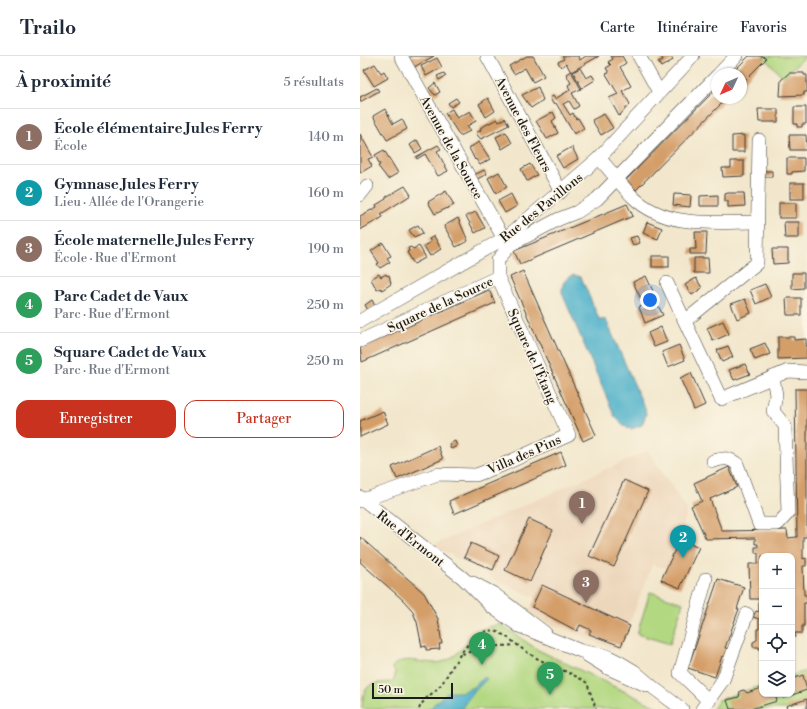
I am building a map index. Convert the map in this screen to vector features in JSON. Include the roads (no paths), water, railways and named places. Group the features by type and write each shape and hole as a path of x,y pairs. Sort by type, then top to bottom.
{"street":[{"name":"Avenue de la Source","path":"401,56 504,239"},
{"name":"Avenue des Fleurs","path":"487,56 561,192"},
{"path":"639,56 659,92"},
{"name":"Rue des Pavillons","path":"360,321 504,239 561,192 599,158 693,56"},
{"path":"725,68 736,56"},
{"path":"498,277 498,260 510,245 559,219 577,212 597,199 711,82"},
{"path":"685,322 757,263 756,222 759,140"},
{"path":"599,158 634,198 650,210 681,222 756,222"},
{"name":"Square de la Source","path":"360,341 498,277"},
{"name":"Square de l'Étang","path":"498,277 569,434"},
{"path":"666,283 721,399 788,372 807,372"},
{"path":"714,461 722,458 729,458 736,464 759,524 778,524 788,513 785,426 773,411 776,395 773,377"},
{"name":"Villa des Pins","path":"361,499 438,474 476,475 500,466 569,434"},
{"name":"Rue d'Ermont","path":"361,499 463,578 494,594 552,638 581,651 607,656 619,662 634,671 682,709"},
{"path":"706,579 680,673 706,705 724,680 747,614"}],"water":[{"path":"574,275 581,277 599,319 606,320 645,409 646,414 642,425 631,429 627,428 615,417 562,293 564,282"},
{"path":"485,677 487,679 474,691 461,709 429,709 447,692 462,692 473,687"}],"place":[{"name":"École élémentaire Jules Ferry","path":"582,524"},
{"name":"Gymnase Jules Ferry","path":"683,558"},
{"name":"École maternelle Jules Ferry","path":"586,603"},
{"name":"Parc Cadet de Vaux","path":"482,665"},
{"name":"Square Cadet de Vaux","path":"550,695"}]}
